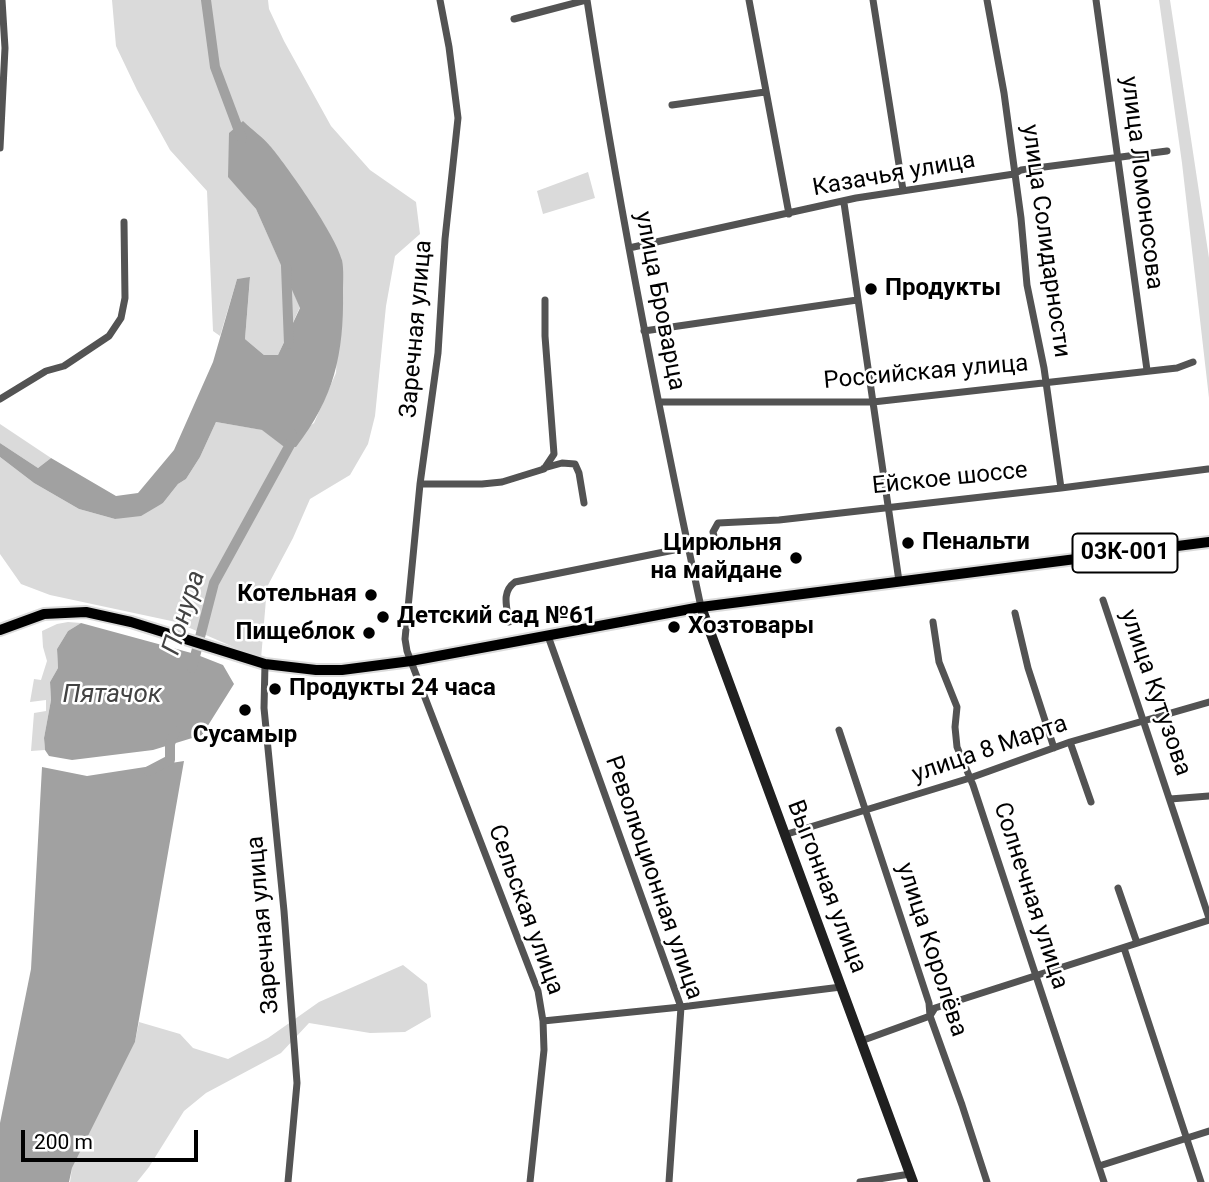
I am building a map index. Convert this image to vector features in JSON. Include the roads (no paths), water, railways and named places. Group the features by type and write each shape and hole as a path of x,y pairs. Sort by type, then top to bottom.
{"main road":[{"name":"03К-001","path":"0,630 44,614 72,611 97,613 265,664 342,670 411,661 701,607 1209,542"}],"street":[{"path":"0,148 5,48 2,0"},
{"name":"Заречная улица","path":"411,661 405,639 438,353 445,239 458,118 440,0"},
{"path":"514,19 586,0"},
{"name":"улица Броварца","path":"586,0 629,248 701,607"},
{"path":"749,0 789,214"},
{"path":"873,0 903,190"},
{"name":"улица Солидарности","path":"987,0 1004,93 1027,285 1044,368 1061,488"},
{"name":"улица Ломоносова","path":"1096,0 1147,370"},
{"path":"672,105 765,92"},
{"name":"Казачья улица","path":"629,248 844,203 856,198 1014,174 1021,170 1167,151"},
{"path":"844,203 899,581"},
{"path":"0,399 46,371 64,366 109,336 121,318 125,298 124,222"},
{"path":"544,469 554,454 555,446 545,336 545,300"},
{"path":"645,331 857,300"},
{"name":"Российская улица","path":"659,402 873,402 1177,368 1194,362"},
{"path":"421,484 502,482 562,463 575,464 584,503"},
{"name":"Ейское шоссе","path":"716,544 713,532 718,523 779,520 1061,488 1208,468"},
{"path":"509,622 506,593 507,588 515,582 688,547"},
{"name":"улица Кутузова","path":"1103,600 1209,919"},
{"name":"Выгонная улица","path":"701,607 912,1178"},
{"path":"1015,613 1028,668 1054,748"},
{"name":"Солнечная улица","path":"933,622 939,662 957,707 957,747 970,778 1104,1182"},
{"name":"Революционная улица","path":"548,636 681,1007 668,1182"},
{"name":"Сельская улица","path":"411,661 538,991 544,1050 530,1182"},
{"name":"Заречная улица","path":"265,664 264,708 284,911 297,1083 288,1182"},
{"name":"улица 8 Марта","path":"784,835 970,778 1070,742 1209,702"},
{"name":"улица Королёва","path":"839,730 929,1003 930,1016 987,1182"},
{"path":"1070,742 1091,802"},
{"path":"1170,799 1209,796"},
{"path":"1118,887 1137,943"},
{"path":"861,1041 930,1016 935,1008 1209,919"},
{"path":"1124,948 1201,1182"},
{"path":"543,1021 841,987"},
{"path":"1099,1166 1209,1130"},
{"path":"860,1182 912,1178"}],"water":[{"path":"243,121 268,143 289,170 321,219 342,260 343,314 339,355 328,393 320,411 296,447 283,446 262,430 216,422 200,457 186,479 178,484 163,503 141,516 115,519 79,509 34,483 0,457 0,443 38,468 51,458 116,496 138,493 174,450 213,362 237,279 250,277 245,339 264,355 278,355 300,308 256,209 228,177 229,133"},
{"name":"Пятачок","path":"81,623 195,654 223,665 234,684 202,735 153,750 72,760 49,756 45,750 44,738 51,700 50,682 58,668 57,649 68,631"},
{"path":"184,761 135,1042 72,1168 69,1182 0,1182 0,1123 31,969 42,767 87,776"}],"waterway":[{"name":"Понура","path":"206,0 215,67 242,139"},
{"name":"Понура","path":"286,266 289,344"},
{"name":"Понура","path":"192,668 214,583 292,441 292,434"},
{"name":"Понура","path":"149,771 170,760 170,744 175,731"}],"place":[{"name":"Продукты","path":"871,289"},
{"name":"Пенальти","path":"908,543"},
{"name":"Цирюльня на майдане","path":"796,558"},
{"name":"Котельная","path":"371,595"},
{"name":"Детский сад №61","path":"383,617"},
{"name":"Хозтовары","path":"674,627"},
{"name":"Пищеблок","path":"369,633"},
{"name":"Продукты 24 часа","path":"275,689"},
{"name":"Сусамыр","path":"245,710"}]}
